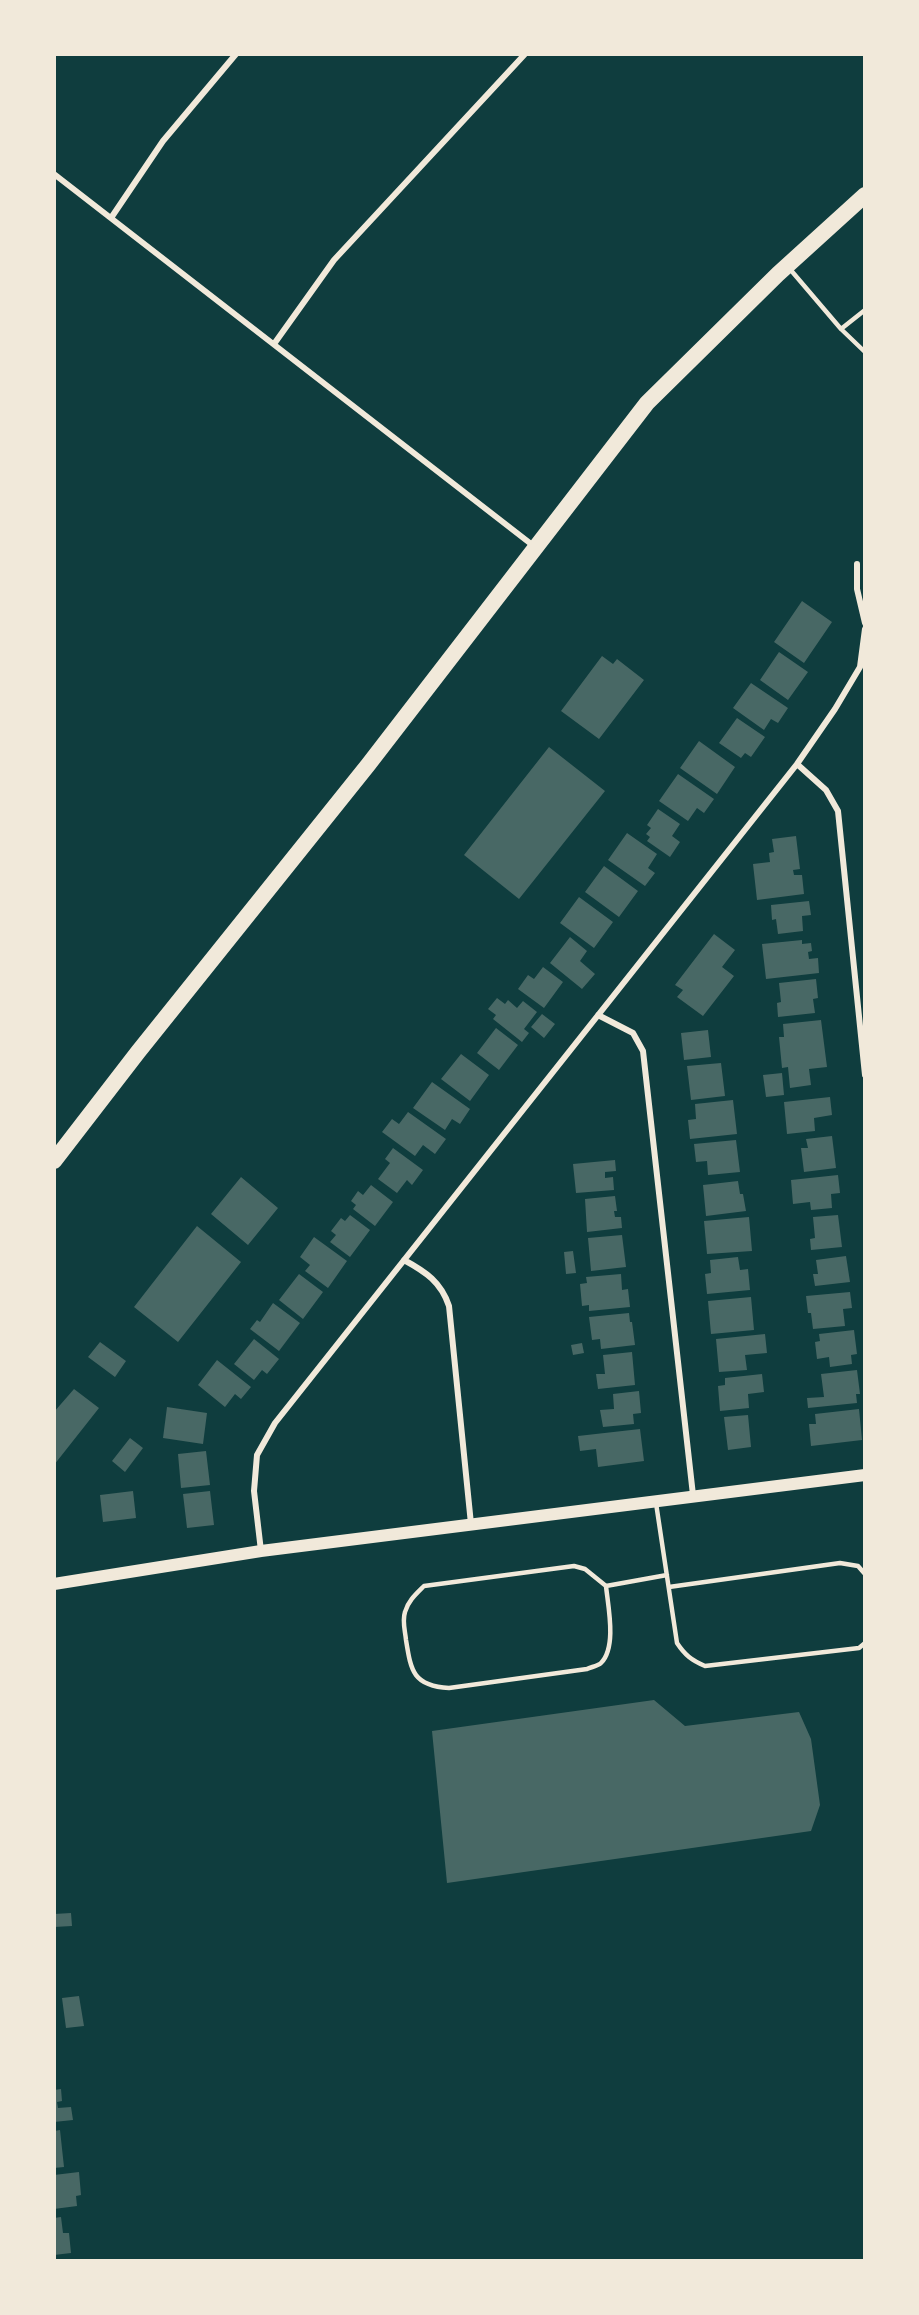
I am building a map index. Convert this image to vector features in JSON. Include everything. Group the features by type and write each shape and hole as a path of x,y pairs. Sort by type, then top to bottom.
{"highway":[{"path":"54,1161 138,1052 368,765 647,403 787,266 865,195"}],"main road":[{"path":"54,1584 261,1551 865,1474"}],"street":[{"path":"111,218 163,141 236,54"},
{"path":"274,344 334,260 525,54"},
{"path":"54,174 536,548"},
{"path":"857,564 857,589 865,623"},
{"path":"261,1551 254,1491 257,1455 275,1423 797,764 835,709 860,667 865,629"},
{"path":"797,764 826,790 838,811 865,1074"},
{"path":"598,1015 633,1033 643,1051 693,1496"},
{"path":"404,1260 415,1266 444,1291 449,1306 471,1524"}],"lane":[{"path":"787,266 865,352"},
{"path":"842,329 865,310"},
{"path":"655,1500 677,1643 684,1654 705,1666 859,1648 865,1643"},
{"path":"669,1587 840,1563 858,1566 865,1574"},
{"path":"606,1586 611,1629 608,1648 601,1662 587,1669 449,1688 434,1687 417,1679 410,1666 403,1621 409,1601 424,1586 574,1566 585,1569 606,1586 667,1575"}],"building":[{"path":"802,601 832,622 804,663 774,642"},
{"path":"779,652 808,672 788,700 760,680"},
{"path":"602,656 613,664 617,659 644,680 599,739 561,711"},
{"path":"751,683 788,708 778,723 771,719 764,730 733,708"},
{"path":"737,718 765,737 751,757 745,753 741,758 719,743"},
{"path":"699,741 735,767 717,794 680,768"},
{"path":"549,747 605,791 519,899 464,855"},
{"path":"678,774 714,799 704,813 697,808 688,821 659,801"},
{"path":"658,809 680,824 672,836 680,842 670,857 647,841 650,837 646,834 651,828 647,825"},
{"path":"627,833 657,854 648,868 655,873 645,886 608,860"},
{"path":"796,836 800,869 793,870 794,875 802,875 804,894 757,900 753,864 770,862 769,853 774,852 772,839"},
{"path":"604,866 638,891 619,917 585,892"},
{"path":"579,897 613,922 594,948 560,923"},
{"path":"809,901 811,915 802,916 803,931 778,934 776,919 772,920 771,905"},
{"path":"714,934 735,950 722,967 734,976 703,1016 677,997 683,990 675,985"},
{"path":"570,937 587,951 580,961 595,974 582,989 550,963"},
{"path":"802,940 802,944 811,943 812,951 808,952 809,959 818,958 819,973 766,979 762,944"},
{"path":"543,967 563,982 544,1008 518,989 528,975 534,979"},
{"path":"816,979 818,998 813,999 815,1013 778,1017 777,1003 781,1002 779,983"},
{"path":"497,998 505,1004 508,1000 517,1008 523,1001 537,1012 524,1029 529,1033 522,1042 493,1019 496,1015 488,1009"},
{"path":"542,1014 555,1024 544,1038 531,1027"},
{"path":"821,1020 827,1067 809,1069 811,1085 790,1088 788,1067 782,1068 779,1037 784,1037 783,1024"},
{"path":"496,1028 518,1045 499,1070 477,1053"},
{"path":"708,1030 711,1057 684,1060 681,1033"},
{"path":"461,1054 489,1075 470,1101 441,1079"},
{"path":"721,1063 725,1096 691,1100 687,1066"},
{"path":"782,1073 784,1095 766,1097 763,1075"},
{"path":"432,1082 470,1109 460,1124 452,1119 445,1130 413,1108"},
{"path":"830,1097 832,1115 814,1118 815,1131 787,1134 784,1102"},
{"path":"733,1100 737,1134 690,1139 688,1120 696,1119 695,1104"},
{"path":"408,1112 446,1139 435,1154 423,1145 415,1156 382,1132 392,1119 399,1124"},
{"path":"832,1136 836,1168 804,1172 801,1148 808,1148 806,1139"},
{"path":"736,1140 740,1172 708,1175 707,1161 696,1162 694,1144"},
{"path":"393,1148 423,1170 412,1185 407,1180 397,1193 378,1179 390,1163 385,1159"},
{"path":"615,1160 616,1171 605,1172 605,1178 613,1177 614,1190 576,1193 573,1164"},
{"path":"838,1175 840,1193 831,1194 832,1208 811,1210 810,1202 793,1204 791,1180"},
{"path":"241,1177 278,1208 248,1245 211,1214"},
{"path":"738,1181 746,1211 706,1216 703,1185"},
{"path":"371,1185 393,1202 375,1226 353,1209 356,1205 351,1201 358,1191 363,1195"},
{"path":"615,1196 617,1211 614,1211 615,1217 621,1217 622,1228 587,1232 585,1199"},
{"path":"350,1215 370,1230 350,1257 330,1242 336,1235 331,1231 341,1218 345,1221"},
{"path":"838,1215 842,1247 811,1250 810,1239 815,1238 813,1217"},
{"path":"749,1217 752,1251 707,1254 704,1221"},
{"path":"197,1226 241,1262 178,1342 134,1307"},
{"path":"622,1235 626,1267 591,1271 588,1238"},
{"path":"314,1237 347,1261 328,1288 305,1271 310,1265 300,1257"},
{"path":"573,1251 576,1273 566,1274 564,1252"},
{"path":"846,1256 850,1282 815,1286 813,1274 818,1274 816,1260"},
{"path":"738,1257 740,1270 748,1269 750,1290 707,1294 705,1274 711,1273 710,1260"},
{"path":"299,1274 323,1292 303,1319 279,1300"},
{"path":"621,1274 622,1290 628,1289 630,1307 589,1311 589,1305 582,1306 580,1284 587,1283 586,1277"},
{"path":"850,1292 852,1308 843,1309 845,1326 813,1329 806,1296"},
{"path":"751,1297 754,1330 711,1334 708,1301"},
{"path":"273,1303 300,1323 279,1351 250,1329 257,1320 260,1322"},
{"path":"629,1313 635,1345 601,1349 600,1339 592,1340 589,1317"},
{"path":"854,1330 857,1354 851,1355 852,1364 830,1367 829,1357 817,1359 815,1342 820,1341 819,1334"},
{"path":"765,1334 767,1353 745,1355 747,1370 719,1372 716,1339"},
{"path":"254,1339 279,1359 267,1374 262,1370 254,1380 234,1364"},
{"path":"100,1342 126,1361 115,1377 88,1357"},
{"path":"582,1343 584,1353 573,1355 571,1345"},
{"path":"632,1352 635,1385 598,1389 596,1374 605,1374 603,1355"},
{"path":"217,1360 251,1387 241,1399 235,1394 225,1407 198,1385"},
{"path":"857,1370 860,1394 856,1394 857,1403 808,1408 807,1398 824,1397 821,1374"},
{"path":"762,1374 764,1392 748,1394 749,1408 720,1411 718,1386 725,1385 725,1378"},
{"path":"74,1389 99,1408 54,1465 54,1412"},
{"path":"639,1391 641,1413 633,1414 634,1424 603,1427 600,1410 614,1409 613,1394"},
{"path":"167,1407 207,1413 203,1444 163,1438"},
{"path":"859,1409 862,1440 811,1446 809,1424 816,1424 815,1414"},
{"path":"748,1415 751,1447 728,1450 724,1417"},
{"path":"640,1429 644,1461 598,1467 596,1449 580,1451 578,1436"},
{"path":"130,1438 143,1448 125,1472 112,1461"},
{"path":"206,1451 210,1485 181,1488 178,1454"},
{"path":"133,1491 136,1518 103,1522 100,1495"},
{"path":"210,1491 214,1525 187,1528 183,1494"},
{"path":"654,1700 685,1726 799,1712 811,1739 820,1805 811,1831 447,1883 432,1731"},
{"path":"71,1913 72,1926 54,1927 54,1914"},
{"path":"79,1996 84,2026 66,2028 62,1998"},
{"path":"61,2089 62,2101 57,2102 58,2108 71,2107 73,2120 54,2122 54,2090"},
{"path":"60,2130 64,2167 54,2168 54,2131"},
{"path":"79,2172 81,2195 76,2196 77,2206 54,2209 54,2175"},
{"path":"61,2217 63,2233 69,2233 71,2253 54,2255 54,2218"}]}
